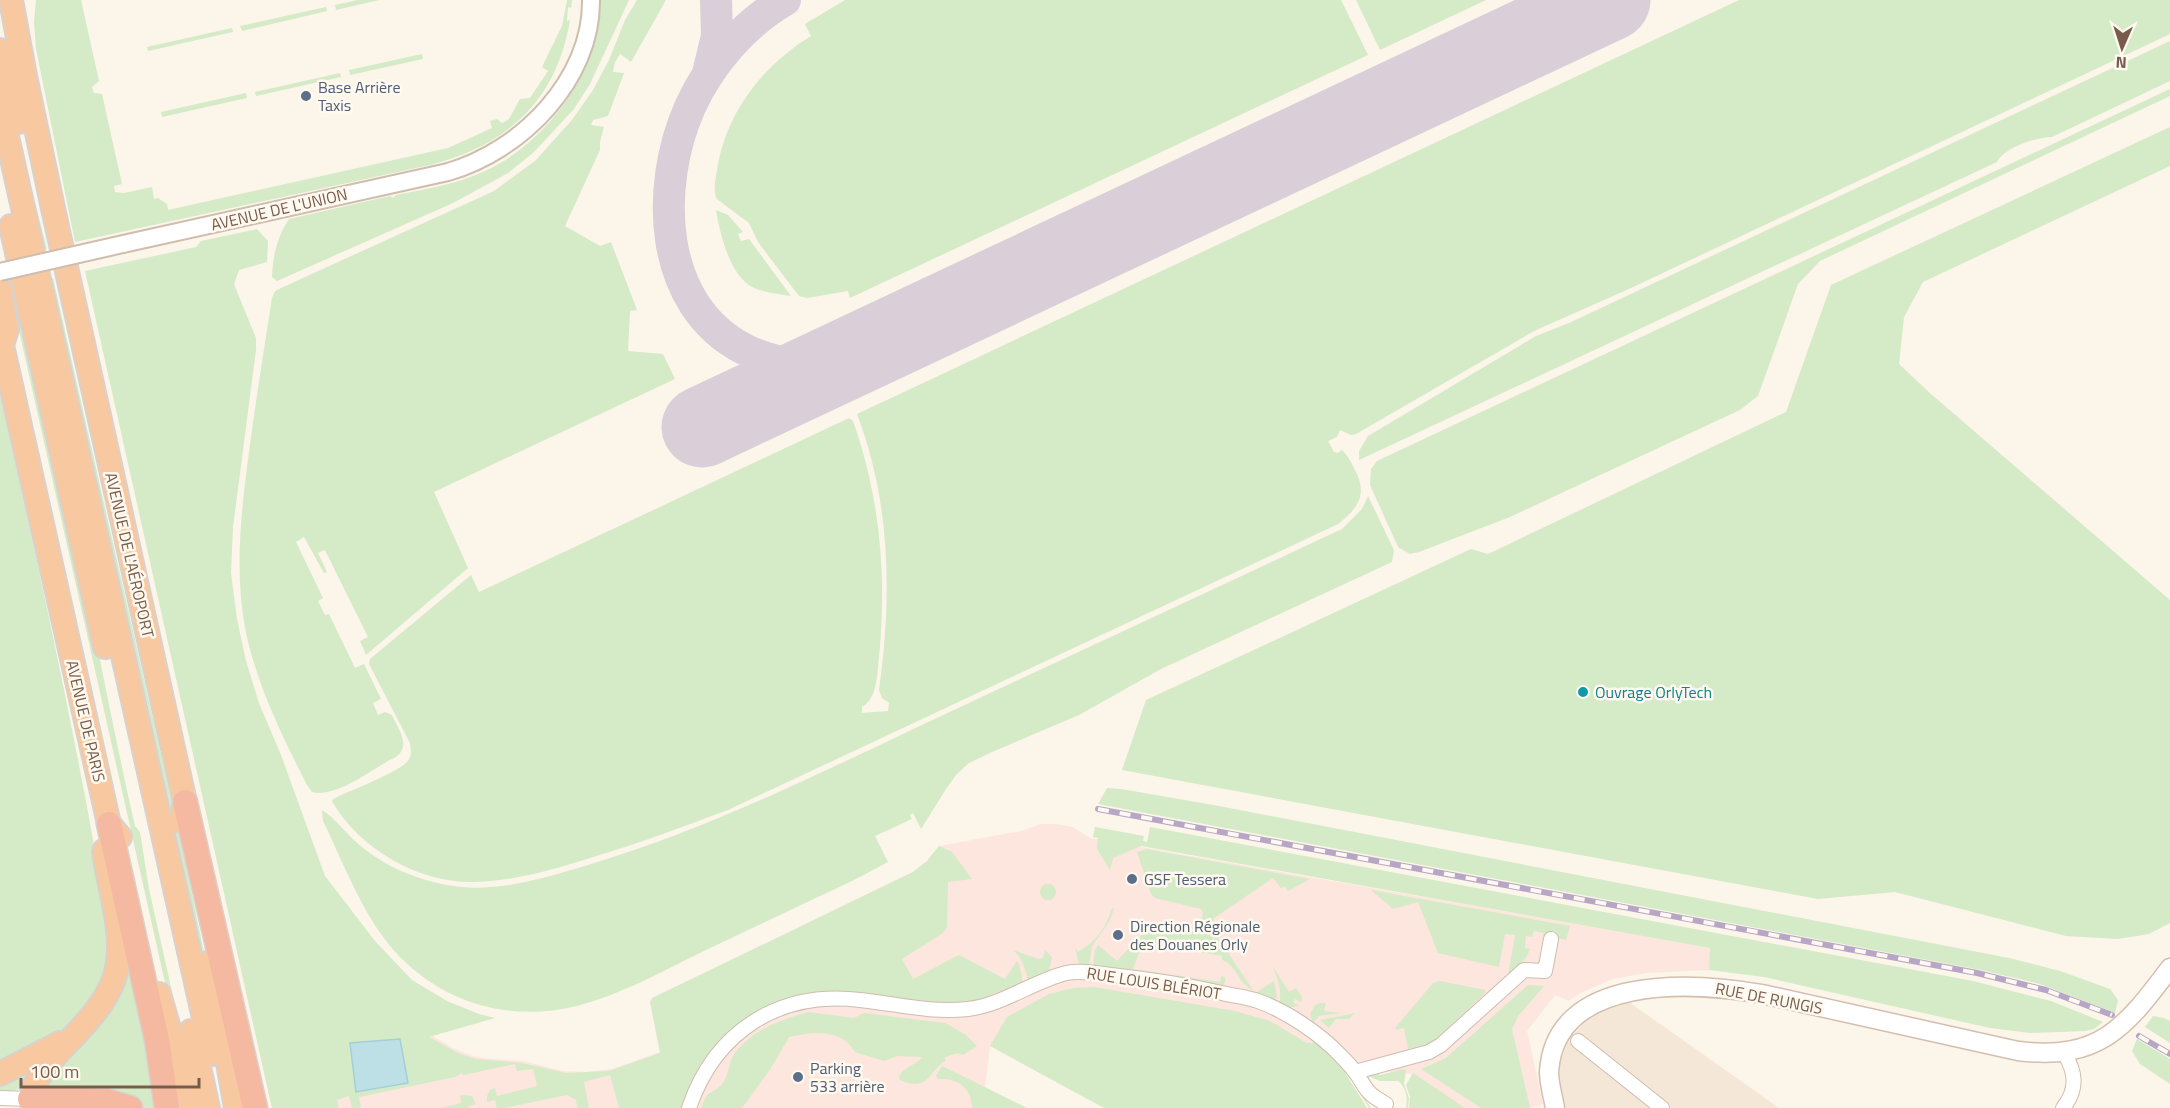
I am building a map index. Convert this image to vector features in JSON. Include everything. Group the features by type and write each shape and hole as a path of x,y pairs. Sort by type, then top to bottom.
{"highway":[{"name":"AVENUE DE L'AÉROPORT","path":"11,0 10,50 86,358 255,1108"},
{"path":"10,50 24,0"},
{"path":"0,105 224,1108"},
{"path":"0,174 208,1108"},
{"name":"AVENUE DE PARIS","path":"0,289 7,329 1,341 157,1040 167,1108"},
{"path":"185,802 182,824 212,968 236,1108"},
{"path":"109,824 103,844 118,932 118,963 114,980 96,1011 41,1074 33,1105 106,1101 130,1108"},
{"path":"109,824 119,835 124,848 166,1024 192,1108"},
{"path":"0,1074 74,1035"}],"main road":[{"name":"RUE DE RUNGIS","path":"1555,1108 1550,1065 1558,1040 1580,1012 1604,999 1663,988 1709,986 1732,988 2018,1051 2041,1054 2064,1053 2097,1042 2117,1030 2135,1014 2170,968"}],"street":[{"name":"AVENUE DE L'UNION","path":"542,113 557,87 571,53 578,30 581,0"},
{"name":"AVENUE DE L'UNION","path":"0,272 464,168 510,143 542,113 563,86 576,64 587,34 591,0"},
{"path":"1355,1072 1429,1052 1441,1045 1524,970 1545,971 1551,939"},
{"name":"RUE LOUIS BLÉRIOT","path":"689,1108 696,1087 710,1063 725,1046 745,1027 765,1014 792,1004 829,999 859,1000 931,1011 975,1008 1000,1000 1037,983 1068,973 1081,972 1139,978 1258,1001 1310,1030 1339,1054 1370,1093 1386,1104"},
{"path":"1578,1041 1662,1108"},
{"path":"2063,1108 2069,1101 2074,1086 2072,1066 2064,1053"},
{"path":"0,1098 33,1105"}],"shaded area":[{"path":"1041,824 1073,827 1090,838 1711,948 1709,970 1646,973 1613,979 1580,993 1569,1001 1555,995 1527,1031 1543,1104 1530,1108 1463,1108 1410,1074 1328,1065 1019,1015 990,1046 985,1088 1027,1108 272,1108 232,930 268,920 431,1035 472,1056 524,1061 562,1071 586,1072 612,1069 660,1052 840,907 913,872 927,861 939,846 1021,831"},
{"path":"1629,1002 1779,1108 1566,1108 1559,1080 1560,1063 1568,1040 1597,1012"}],"green space":[{"path":"36,0 81,0 99,81 92,87 94,93 102,94 122,184 114,186 115,192 124,193 152,187 154,199 158,198 167,204 168,210 448,148 492,128 490,121 497,119 502,123 509,119 520,99 530,98 548,71 542,67 562,26 567,0 572,0 571,8 568,7 567,21 570,20 563,48 553,74 540,96 505,132 483,146 458,157 430,165 75,242 36,49 34,22"},
{"path":"358,0 379,0 336,10 335,5"},
{"path":"600,0 629,0 590,84 574,109 533,153 508,173 453,203 277,281 272,277 276,247 289,219 390,196 393,198 396,195 464,179 485,171 530,142 566,101 580,77 591,52 598,26"},
{"path":"637,0 666,0 631,62 620,54 615,62 613,72 624,73 608,116 593,120 591,125 604,127 600,150 565,226 600,246 611,242 637,310 630,311 628,351 663,354 675,379 434,492 468,568 366,655 360,641 368,637 325,550 318,553 327,572 324,573 304,537 296,542 323,598 318,601 325,615 329,614 355,668 364,664 381,699 373,703 378,715 385,712 392,715 403,741 402,750 398,755 359,779 330,792 312,792 280,730 257,673 246,633 240,588 243,497 272,298 275,291 281,288 494,191 535,161 572,120 593,90 609,60 625,20"},
{"path":"845,0 1341,0 1368,55 850,298 848,291 807,298 799,296 758,242 749,223 717,199 715,182 721,150 728,130 749,93 777,62 811,36 805,24"},
{"path":"1356,0 1486,0 1380,50"},
{"path":"1739,0 2170,0 2170,34 1631,288 1534,331 1356,434 1351,435 1340,430 1337,437 1328,441 1334,452 1338,453 1342,450 1349,459 1359,479 1361,494 1356,506 1338,524 728,810 608,853 561,867 518,877 474,882 433,877 393,860 375,849 359,835 333,803 332,800 337,797 401,766 407,762 410,755 410,743 369,664 370,659 471,575 479,592 849,418 853,421 870,479 881,567 881,627 877,677 874,691 862,707 862,713 888,711 889,703 882,698 879,690 886,620 886,550 877,482 857,414"},
{"path":"326,7 327,11 242,31 240,26"},
{"path":"232,28 233,32 148,51 147,47"},
{"path":"2170,41 2170,81 2052,137 2021,144 2006,152 1997,162 1359,460 1359,451 1368,436 1536,336 1569,323"},
{"path":"422,54 423,59 350,75 349,70"},
{"path":"340,73 341,77 256,96 255,92"},
{"path":"2170,89 2170,96 1820,261 1798,284 1758,396 1740,410 1510,517 1419,552 1410,554 1398,547 1370,485 1371,469 1377,461"},
{"path":"246,93 247,98 162,117 161,112"},
{"path":"13,118 47,249 40,251"},
{"path":"2170,127 2170,166 1923,282 1904,317 1899,364 2170,600 2170,923 2149,934 2118,939 2066,936 1895,892 1818,899 1122,770 1146,700 1471,549 1488,554 1786,412 1831,285"},
{"path":"716,210 728,215 743,232 738,234 741,241 749,239 791,296 754,288 738,275 723,242"},
{"path":"257,229 268,241 267,262 239,270 234,284 256,338 233,527 231,573 237,619 246,661 259,703 281,755 325,876 375,941 412,980 447,1001 495,1018 429,1037 460,1054 476,1059 522,1063 566,1073 609,1071 660,1053 650,1002 652,998 913,872 927,861 939,846 952,852 972,879 948,882 947,927 943,933 902,959 913,979 959,955 1005,979 1017,961 1023,982 978,1000 936,1006 851,993 814,994 791,998 737,1024 700,1065 684,1108 619,1108 610,1075 584,1082 589,1108 577,1108 576,1100 567,1095 497,1108 495,1100 487,1102 490,1090 495,1088 497,1096 537,1086 533,1069 517,1071 515,1064 463,1075 462,1073 455,1077 359,1097 361,1108 352,1108 349,1096 337,1100 339,1108 272,1108 85,271 196,247 201,241"},
{"path":"53,278 185,860 215,1006 218,1032 67,349 50,300 46,279"},
{"path":"9,286 13,286 51,437 135,826 140,832 149,889 177,1014 191,1061 168,996"},
{"path":"0,395 74,737 111,944 108,972 84,1013 41,1049 0,1068"},
{"path":"1368,496 1394,550 1392,562 1161,669 1079,715 969,763 956,775 921,829 913,813 910,815 912,819 875,836 888,862 640,982 609,996 577,1006 529,1012 483,1006 439,988 419,974 388,944 366,911 323,821 322,810 378,859 418,878 447,885 477,888 509,885 588,865 675,835 759,801 1342,529 1362,509"},
{"path":"1107,788 1219,806 2009,958 2060,971 2110,989 2118,1000 2115,1013 2040,984 1981,970 1098,804"},
{"path":"1095,827 1144,836 1143,841 1147,842 1150,827 1973,981 2051,1001 2103,1022 2094,1029 2085,1031 2030,1033 1990,1028 1764,977 1709,970 1710,948 1141,846 1113,858 1110,870 1097,849 1098,838 1093,837"},
{"path":"1146,849 1310,879 1288,891 1285,886 1281,888 1273,878 1214,918 1212,929 1253,990 1244,984 1231,966 1222,960 1222,956 1143,942 1133,969 1220,982 1221,975 1226,979 1223,987 1093,966 1098,945 1117,961 1152,924 1199,932 1203,912 1201,909 1155,898 1151,894 1137,852"},
{"path":"1048,884 1056,892 1048,900 1040,892"},
{"path":"1371,890 1570,926 1566,940 1543,936 1544,933 1534,931 1532,937 1526,936 1525,948 1530,949 1521,963 1508,975 1515,935 1505,934 1499,967 1438,953 1418,902 1393,909"},
{"path":"1112,908 1114,909 1109,922 1092,946 1089,966 1079,964 1075,947 1078,952 1095,939 1107,922"},
{"path":"130,949 161,1108 139,1108 44,1094 42,1083"},
{"path":"1013,950 1038,959 1043,958 1045,950 1052,957 1049,971 1028,981 1025,968"},
{"path":"1273,967 1289,992 1296,988 1302,997 1301,1002 1295,999 1293,1002 1299,1006 1287,1008 1279,1004 1280,990"},
{"path":"1274,981 1277,997 1275,1002 1254,994"},
{"path":"1440,981 1485,990 1485,993 1432,1043 1408,1049 1404,1028 1396,1030 1395,1028 1433,983"},
{"path":"1528,985 1544,986 1519,1015 1512,1029 1530,1108 1481,1108 1421,1069 1446,1058"},
{"path":"1094,987 1235,1011 1270,1021 1307,1043 1315,1041 1341,1062 1371,1108 1346,1071 1332,1057 1344,1071 1367,1108 1104,1108 990,1046 1007,1017 1049,994 1073,988"},
{"path":"1326,1003 1324,1011 1341,1013 1319,1016 1313,1023 1310,1014 1315,1005"},
{"path":"808,1012 854,1018 864,1013 945,1023 966,1035 977,1046 963,1055 958,1053 945,1057 945,1061 927,1079 917,1084 900,1080 899,1076 922,1057 897,1056 884,1061 855,1052 842,1038 834,1035 816,1033 789,1037 771,1068 742,1108 701,1108 708,1095 724,1081 733,1057 742,1045 768,1026"},
{"path":"1355,1013 1349,1019 1336,1019 1329,1028 1320,1020"},
{"path":"2153,1016 2170,1021 2170,1043 2145,1027"},
{"path":"2137,1039 2170,1059 2170,1084 2140,1064 2132,1051"},
{"path":"39,1060 29,1080 22,1088 0,1091 0,1079"},
{"path":"942,1066 1027,1108 972,1108 969,1094 962,1085 952,1080 938,1079 936,1076"},
{"path":"1374,1070 1380,1075 1406,1070 1404,1084 1409,1098 1408,1108 1406,1108 1405,1090 1401,1083 1380,1081 1368,1076 1368,1072"},
{"path":"1413,1073 1465,1108 1409,1108 1410,1096 1406,1085"},
{"path":"460,1096 472,1096 476,1104 469,1108 441,1108 461,1103"}],"water":[{"path":"400,1039 408,1083 356,1092 350,1043"}],"taxiway":[{"path":"709,69 717,36 716,0"},
{"path":"785,0 756,21 730,46 708,75 690,107 679,138 671,172 669,206 671,241 679,273 694,303 715,329 744,349 777,361 807,364 837,359 870,348"}],"runway":[{"path":"702,427 1610,0"}],"railway":[{"path":"1098,809 1977,973 2046,990 2112,1015"},
{"path":"2139,1036 2170,1054"}],"place":[{"name":"Base Arrière Taxis","path":"306,96"},
{"name":"Ouvrage OrlyTech","path":"1583,692"},
{"name":"GSF Tessera","path":"1132,879"},
{"name":"Direction Régionale des Douanes Orly","path":"1118,935"},
{"name":"Parking 533 arrière","path":"798,1077"}]}
